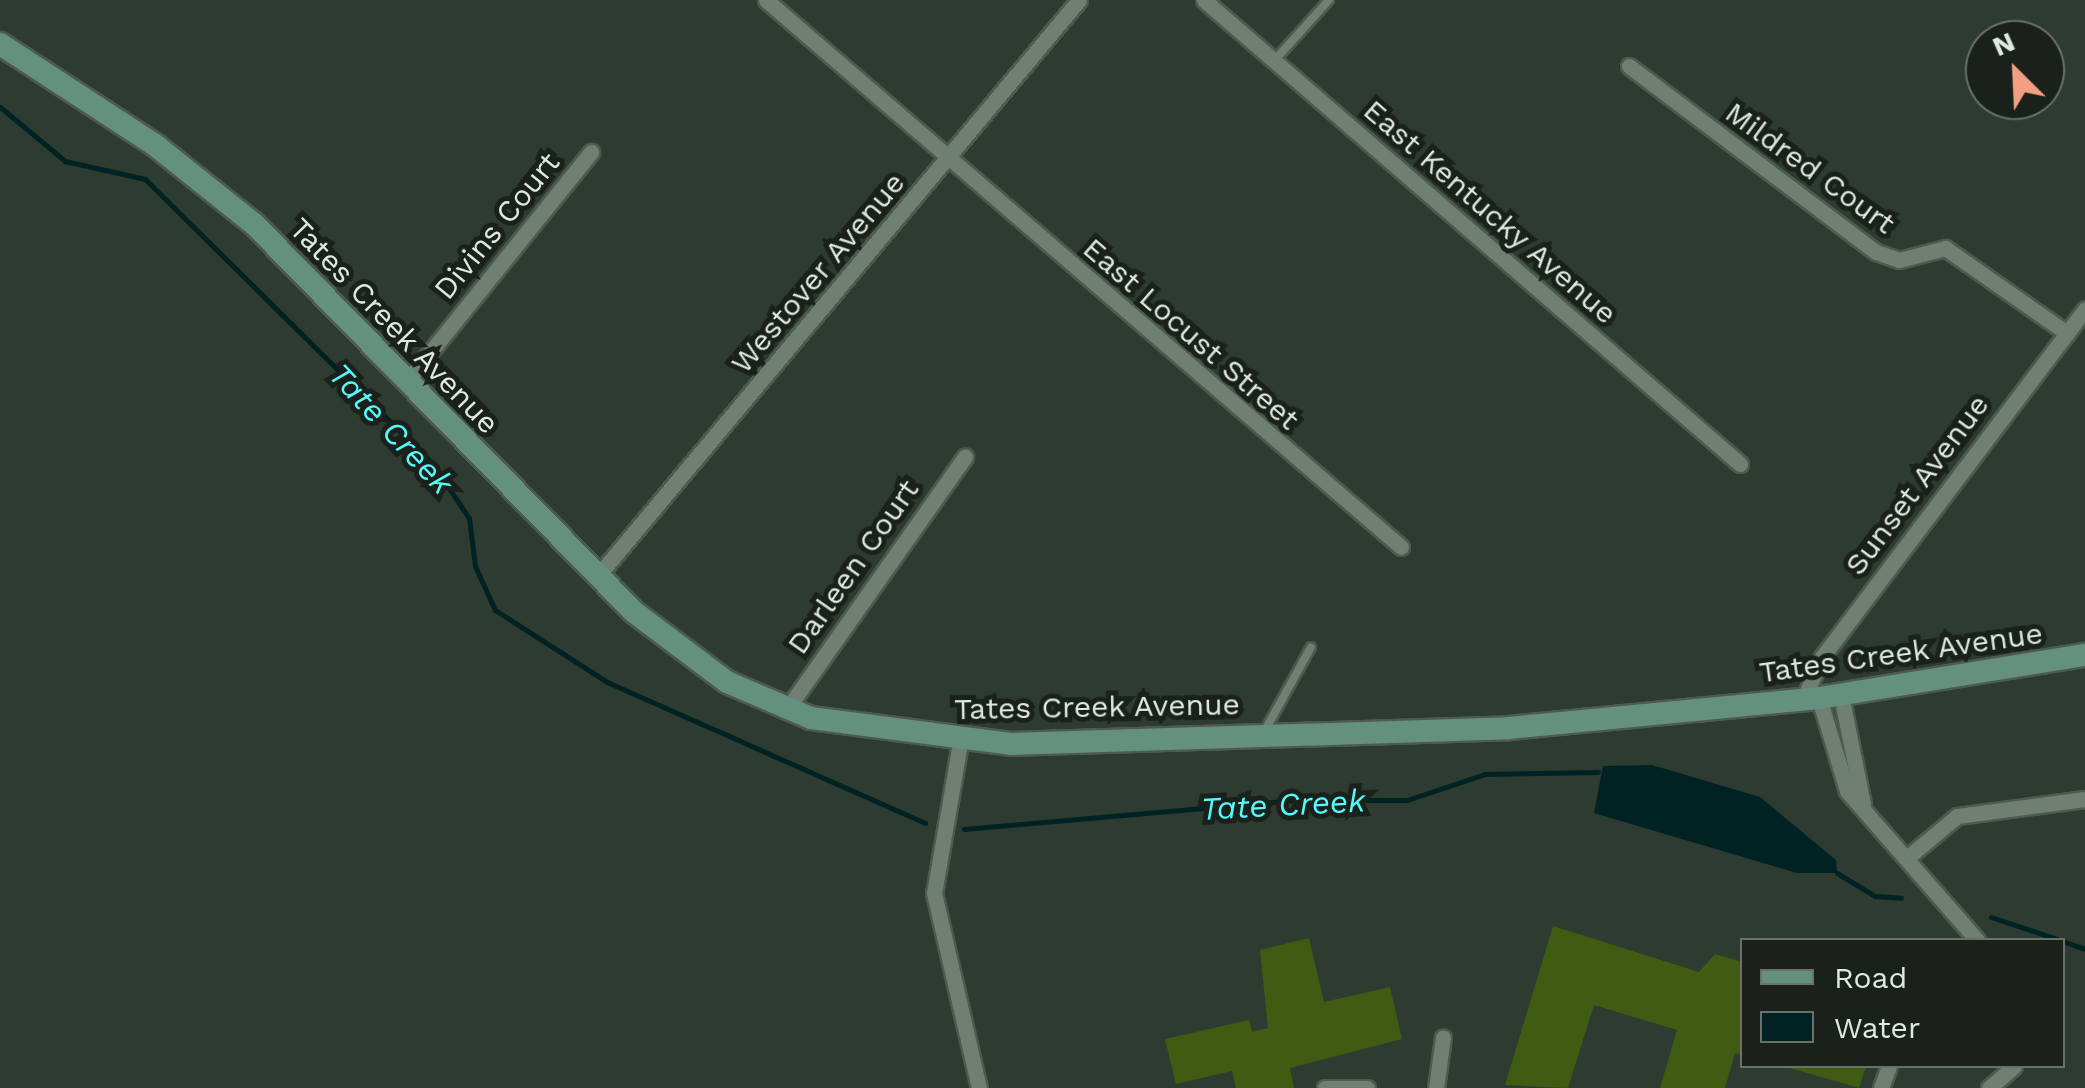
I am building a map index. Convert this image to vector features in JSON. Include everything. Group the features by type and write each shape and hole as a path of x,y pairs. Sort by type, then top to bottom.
{"main road":[{"name":"Tates Creek Avenue","path":"0,44 234,206 596,578 688,656 787,709 960,743 1509,728 1821,698 2085,655"}],"street":[{"name":"East Locust Street","path":"766,0 1401,547"},
{"name":"Westover Avenue","path":"596,578 1079,0"},
{"name":"East Kentucky Avenue","path":"1204,0 1740,464"},
{"name":"Mildred Court","path":"1629,66 1876,252 1899,260 1945,248 2067,333"},
{"name":"Divins Court","path":"407,380 592,152"},
{"name":"Sunset Avenue","path":"1821,698 1822,657 2085,309"},
{"name":"Darleen Court","path":"787,709 965,456"},
{"path":"1821,698 1834,768 1975,938"},
{"path":"960,743 934,893 979,1088"},
{"path":"1908,857 1957,816 2085,799"},
{"path":"1436,1088 1442,1037"},
{"path":"1989,1088 2010,1069 2019,1088"},
{"path":"1325,1088 1367,1088"}],"lane":[{"path":"1274,61 1329,0"},
{"path":"1263,734 1311,647"}],"water":[{"path":"1652,765 1760,797 1836,860 1837,873 1797,873 1594,813 1603,766"}],"building":[{"path":"1553,926 1699,972 1715,954 1740,961 1740,1054 1735,1053 1725,1088 1660,1088 1677,1030 1594,1005 1568,1088 1505,1085"},
{"path":"1309,938 1324,1002 1390,987 1402,1039 1290,1068 1294,1088 1236,1088 1232,1071 1176,1084 1165,1039 1249,1020 1252,1032 1268,1028 1260,950"},
{"path":"1790,1068 1865,1068 1859,1088"}],"waterway":[{"name":"Tate Creek","path":"0,107 65,161 145,179 432,463 469,518 475,566 495,610 607,682 925,823"},
{"name":"Tate Creek","path":"964,829 1295,800 1407,800 1485,774 1598,772"},
{"name":"Tate Creek","path":"1837,873 1875,896 1901,898"},
{"name":"Tate Creek","path":"1991,917 2054,938"},
{"name":"Tate Creek","path":"2065,942 2085,949"}]}
